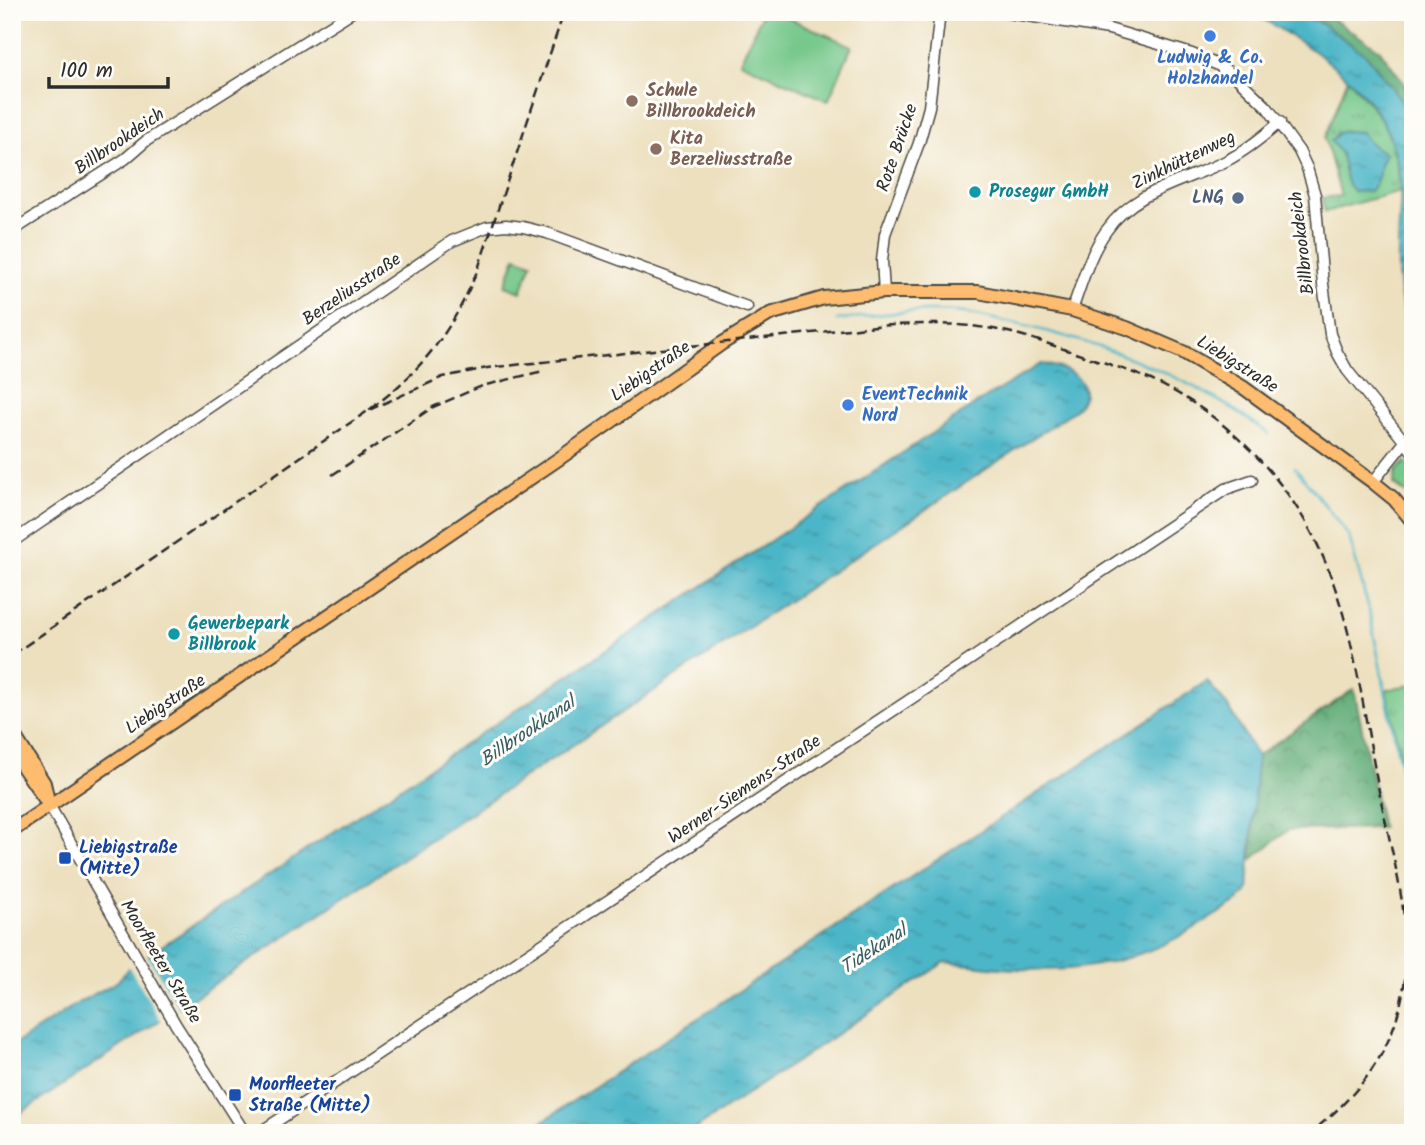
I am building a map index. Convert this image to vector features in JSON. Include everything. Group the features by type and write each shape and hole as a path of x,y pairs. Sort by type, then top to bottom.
{"main road":[{"name":"Liebigstraße","path":"12,831 548,466 751,324 800,303 884,292 978,292 1072,310 1148,336 1213,369 1254,395 1373,482 1403,508 1413,522"},
{"name":"Moorfleeter Straße","path":"12,732 44,783 49,805"},
{"name":"Moorfleeter Straße","path":"12,751 49,805"}],"street":[{"name":"Billbrookdeich","path":"12,231 125,159 146,141 352,12"},
{"name":"Rote Brücke","path":"884,292 883,242 919,143 929,107 940,12"},
{"name":"Billbrookdeich","path":"1002,12 1109,29 1192,54 1235,76 1252,91 1280,122 1307,168 1315,195 1330,334 1347,370 1413,453"},
{"name":"Zinkhüttenweg","path":"1072,310 1094,250 1107,230 1132,204 1164,186 1241,153 1280,122"},
{"name":"Berzeliusstraße","path":"12,542 452,241 487,227 506,225 547,233 747,307"},
{"path":"1373,482 1404,443"},
{"name":"Werner-Siemens-Straße","path":"259,1133 1226,489 1252,480"},
{"name":"Moorfleeter Straße","path":"49,805 176,1025 245,1133"}],"green space":[{"path":"763,12 775,12 852,46 828,101 740,62"},
{"path":"1300,12 1325,14 1380,50 1412,94 1401,100 1367,56 1330,29"},
{"path":"1348,78 1386,129 1395,156 1400,191 1325,212 1322,198 1341,196 1325,138"},
{"path":"516,257 532,263 521,292 505,286"},
{"path":"1405,462 1413,467 1413,499 1394,484 1396,471"},
{"path":"1413,684 1413,757 1401,759 1386,690"},
{"path":"1354,689 1382,828 1288,830 1251,860 1257,756"}],"water":[{"path":"1251,12 1300,12 1330,29 1367,56 1401,100 1413,126 1413,338 1400,290 1399,171 1391,139 1377,112 1334,66"},
{"path":"1362,132 1369,142 1386,154 1375,185 1370,191 1354,192 1347,183 1341,154 1331,141 1338,133"},
{"name":"Billbrookkanal","path":"1041,364 1070,372 1082,384 1082,400 1075,410 12,1119 12,1046 81,1001 117,982 129,968 982,400"},
{"name":"Tidekanal","path":"1207,681 1227,705 1257,756 1248,890 1230,906 1176,938 1113,962 1050,970 945,962 689,1133 525,1133"}],"pier":[{"path":"146,953 180,1010 162,1022 128,965"}],"waterway":[{"path":"837,320 901,312 949,311 1046,331 1114,352 1179,379 1210,395 1269,434"},
{"path":"1295,467 1349,536 1369,610 1413,830"}],"railway":[{"path":"12,655 369,410 421,364 447,330 478,269 564,12"},
{"path":"369,410 443,377 487,368 876,326 931,324 986,328 1042,342 1146,378 1172,390 1209,414 1254,454 1286,492 1305,520 1332,578 1356,668 1404,914 1404,986 1392,1031 1383,1051 1360,1086 1310,1133"},
{"path":"332,475 433,407 482,386 543,371"}],"place":[{"name":"Ludwig & Co. Holzhandel","path":"1210,36"},
{"name":"Schule Billbrookdeich","path":"632,101"},
{"name":"Kita Berzeliusstraße","path":"656,149"},
{"name":"Prosegur GmbH","path":"975,192"},
{"name":"LNG","path":"1238,198"},
{"name":"EventTechnik Nord","path":"848,405"},
{"name":"Gewerbepark Billbrook","path":"174,634"},
{"name":"Liebigstraße (Mitte)","path":"65,858"},
{"name":"Moorfleeter Straße (Mitte)","path":"235,1095"}]}
